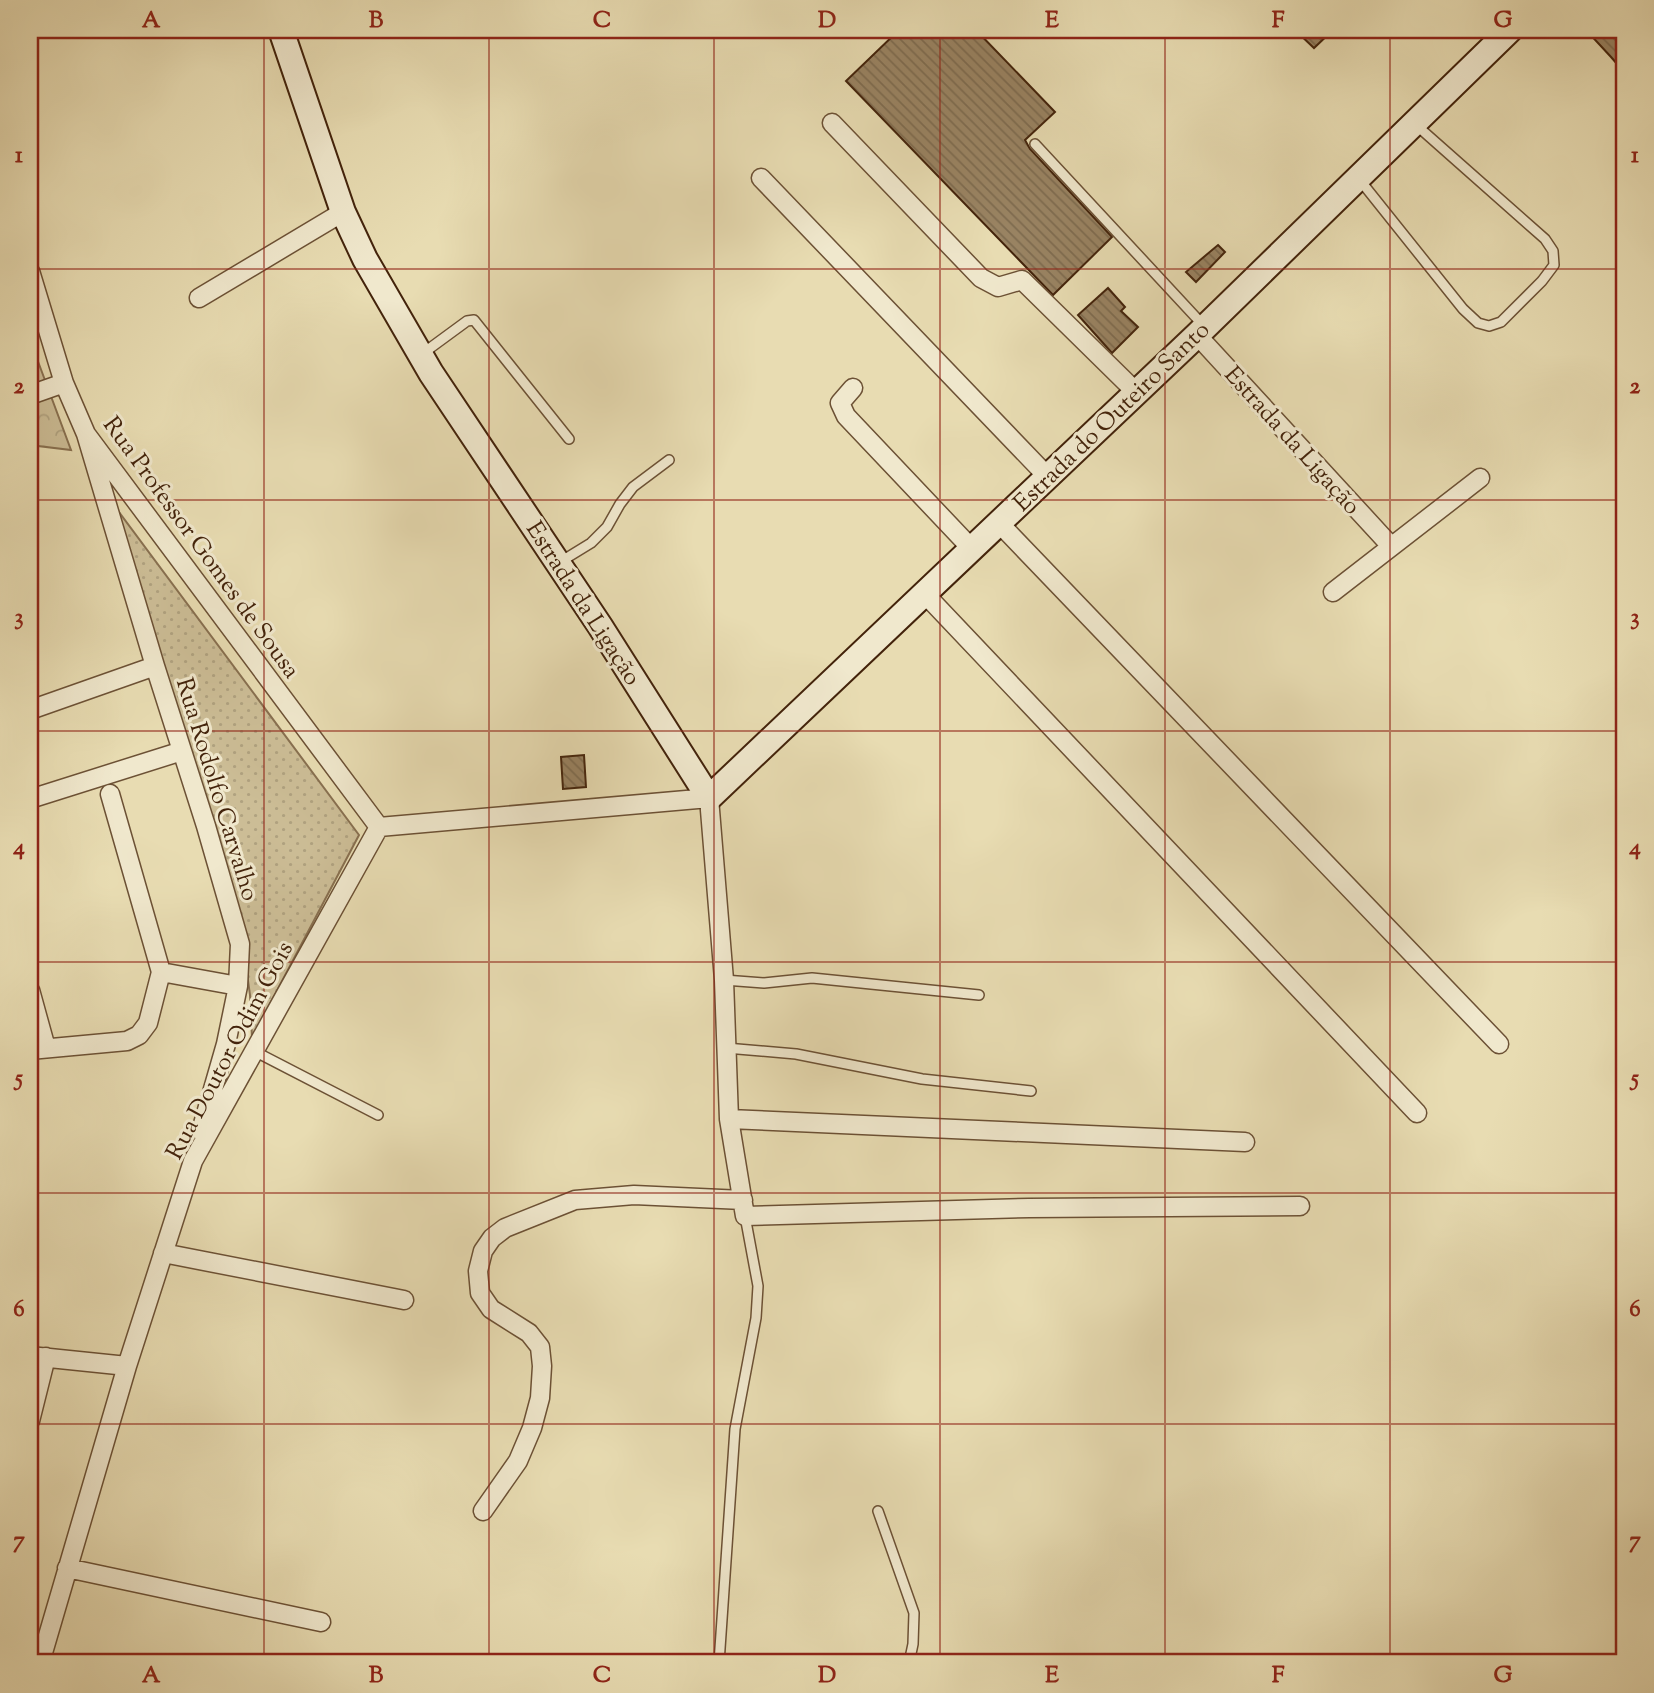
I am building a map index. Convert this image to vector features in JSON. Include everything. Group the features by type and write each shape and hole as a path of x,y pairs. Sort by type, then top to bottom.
{"street":[{"name":"Estrada da Ligação","path":"281,30 343,212 365,259 421,355 559,563 709,798 724,980 729,1119 744,1208"},
{"name":"Estrada do Outeiro Santo","path":"709,798 1201,331 1510,30"},
{"path":"832,123 981,278 998,287 1022,280 1136,392"},
{"path":"761,178 1048,477"},
{"path":"199,298 343,212"},
{"name":"Rua Professor Gomes de Sousa","path":"30,271 64,383 86,434 379,827"},
{"name":"Estrada da Ligação","path":"1201,331 1390,545"},
{"path":"30,395 64,383"},
{"path":"853,388 840,403 846,416 972,550"},
{"name":"Rua Rodolfo Carvalho","path":"86,434 240,944 238,986 226,1044 193,1161"},
{"path":"1333,592 1390,545 1480,478"},
{"path":"999,523 1500,1044"},
{"path":"925,594 1417,1113"},
{"path":"30,710 155,666"},
{"path":"30,799 182,751"},
{"path":"30,990 38,1049 128,1041 139,1035 148,1023 162,972 110,794"},
{"path":"379,827 709,798"},
{"name":"Rua Doutor Odim Gois","path":"37,1656 193,1161 379,827"},
{"path":"162,972 238,986"},
{"path":"729,1119 1245,1142"},
{"path":"483,1511 518,1461 532,1428 540,1398 542,1366 540,1347 529,1333 491,1309 480,1293 478,1271 483,1251 492,1238 505,1228 575,1200 634,1195 744,1208 1300,1206"},
{"path":"163,1253 404,1300"},
{"path":"30,1421 38,1356 127,1366"},
{"path":"66,1567 321,1622"}],"lane":[{"path":"1358,178 1463,309 1478,323 1489,326 1501,322 1548,273 1553,265 1553,251 1545,239 1414,123"},
{"path":"1035,144 1201,331"},
{"path":"421,355 467,321 474,320 569,439"},
{"path":"559,563 591,543 607,527 633,487 669,460"},
{"path":"724,980 764,983 812,978 979,995"},
{"path":"726,1048 796,1054 922,1079 1031,1091"},
{"path":"254,1051 378,1115"},
{"path":"719,1663 735,1429 756,1318 758,1286 744,1208"},
{"path":"878,1511 914,1613 909,1663"}],"green space":[{"path":"30,340 71,450 30,445"},
{"path":"113,504 359,835 252,1038 250,995 240,923"}],"building":[{"path":"899,30 976,30 1055,112 1025,140 1030,149 1112,237 1053,295 846,81"},
{"path":"1295,30 1333,30 1314,48"},
{"path":"1586,30 1624,30 1624,72 1611,57"},
{"path":"1218,245 1225,252 1196,282 1186,272"},
{"path":"1108,288 1125,307 1121,311 1138,327 1112,353 1078,315"},
{"path":"584,755 586,787 563,789 561,757"}]}
